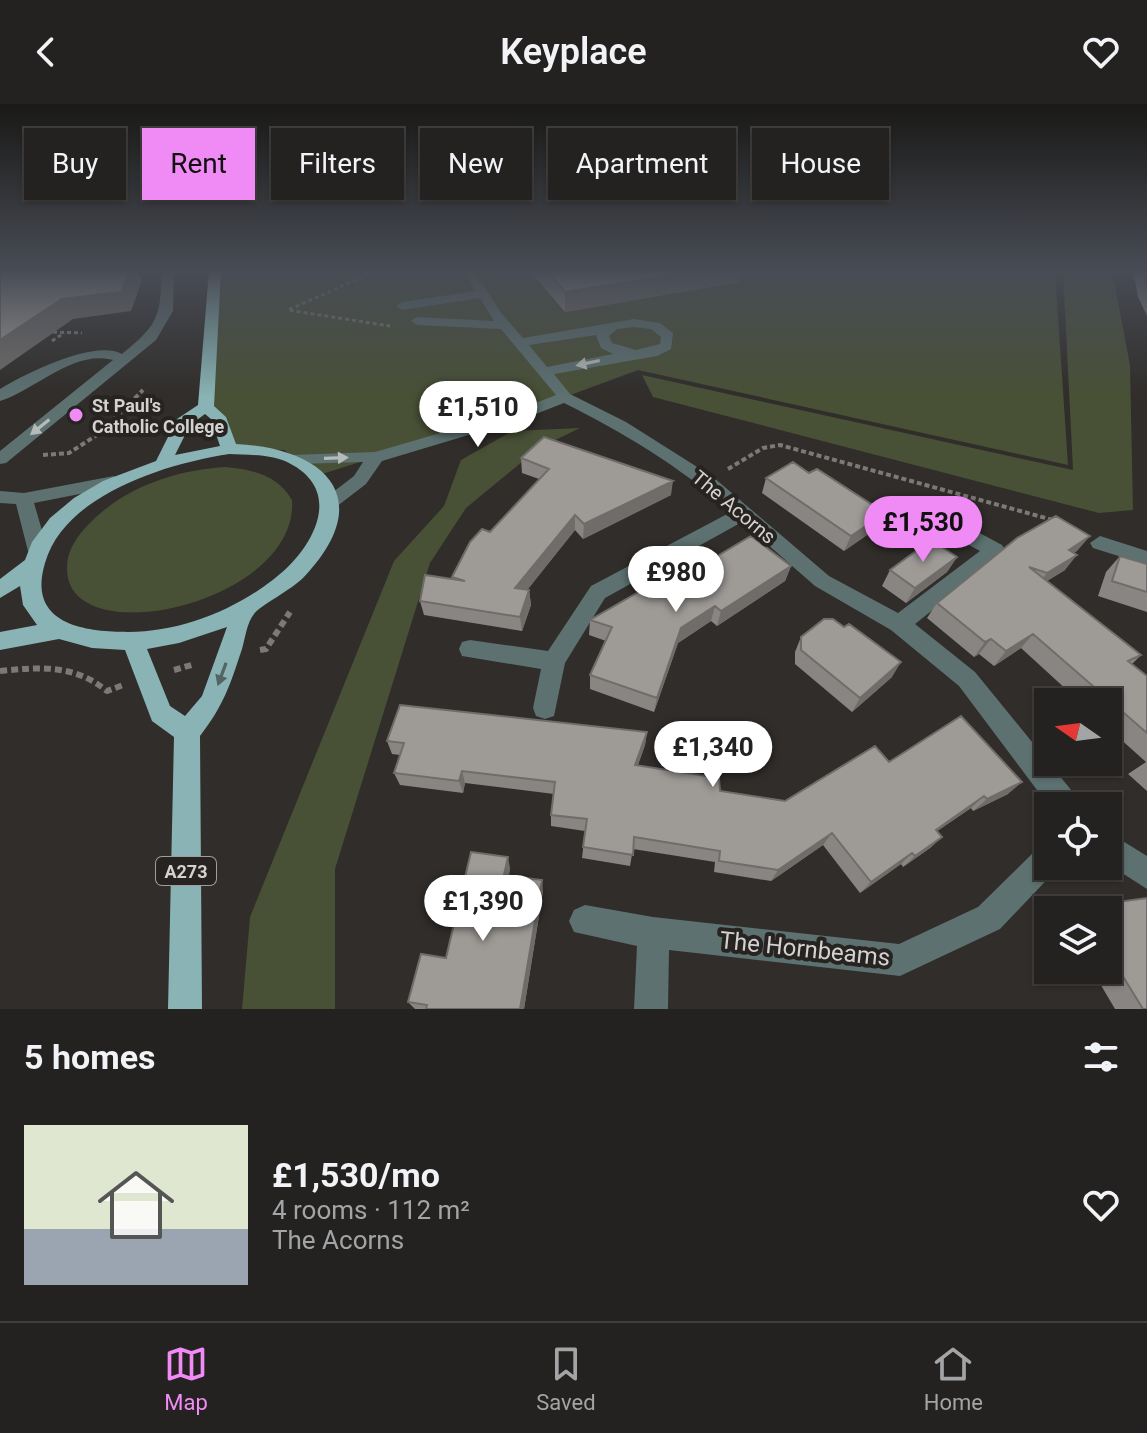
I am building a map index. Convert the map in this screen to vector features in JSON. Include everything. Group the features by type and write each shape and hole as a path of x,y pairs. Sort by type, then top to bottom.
{"main road":[{"path":"206,407 212,313"},
{"path":"206,407 218,417 229,449"},
{"path":"164,461 183,422 206,407"},
{"path":"0,590 35,558 69,513 114,482 164,461 229,449 266,450 297,459 319,475 327,488 330,503 326,528 311,556 283,584 244,610 190,632 133,642 92,640 59,630 38,612 29,590 35,558"},
{"path":"133,642 161,713 187,732 212,702 244,610"},
{"path":"0,641 59,630"},
{"name":"A273","path":"185,1009 187,732"}],"street":[{"path":"0,459 151,337 166,313"},
{"path":"297,459 376,457 522,414 565,397 496,313"},
{"path":"417,321 504,325"},
{"path":"518,343 606,330 623,324 645,324 668,336 669,341 660,350 544,372"},
{"path":"606,330 602,335 606,345 631,354"},
{"path":"0,396 25,380 71,361 113,354 122,360"},
{"name":"The Acorns","path":"565,397 620,425 707,481 822,581 899,624 967,679 1055,792"},
{"path":"330,503 360,480 376,457"},
{"path":"0,497 24,499 114,482"},
{"path":"24,499 35,558"},
{"path":"545,708 554,661 598,592 742,514"},
{"path":"899,624 995,550 939,520"},
{"path":"1100,543 1147,558"},
{"path":"470,649 554,661"},
{"path":"1122,856 1147,874"},
{"name":"The Hornbeams","path":"585,921 653,933 900,960 989,918 1034,872"},
{"path":"651,1009 653,933"}],"path":[{"path":"308,313 401,328 417,321"},
{"path":"41,456 69,453 100,433 143,390"},
{"path":"707,481 763,448 780,445 1055,520"}],"green space":[{"path":"212,313 1058,313 1068,465 638,370 565,397 319,475 284,450 229,449 206,407"},
{"path":"1065,313 1120,313 1130,365 1133,510 1099,513 653,397 642,375 1073,470"},
{"path":"580,428 539,448 466,508 430,563 335,869 335,1009 242,1009 250,917 394,561 444,506 461,460 512,431"},
{"path":"226,467 272,479 292,500 284,536 259,567 223,590 181,606 139,612 102,609 76,594 67,567 69,555 80,534 102,512 151,483 188,472"}],"building":[{"path":"0,313 40,313 0,340"},
{"path":"544,437 673,481 584,524 575,515 515,588 529,590 520,617 420,601 425,575 465,581 452,577 470,542 482,529 490,532 549,469 521,458"},
{"path":"793,462 809,473 817,469 885,513 851,536 766,478"},
{"path":"1056,516 1090,536 1069,550 1077,555 1047,573 1029,567 1141,655 1128,661 1147,676 1147,733 1122,711 1122,688 1095,688 1033,634 1006,651 991,639 985,642 937,603 1017,538"},
{"path":"751,536 791,566 721,611 715,606 681,628 657,698 590,675 612,627 590,620 670,574 677,580"},
{"path":"931,540 957,557 915,588 890,570"},
{"path":"1120,556 1147,564 1147,592 1112,581"},
{"path":"824,619 833,619 844,627 849,624 901,662 860,698 801,650 801,637"},
{"path":"400,705 647,732 635,765 719,778 720,791 785,801 875,746 889,762 961,716 1022,782 987,799 984,796 936,830 942,837 915,856 912,853 871,882 832,833 778,870 719,861 720,851 634,837 633,855 583,847 587,819 551,815 555,782 462,771 459,781 394,773 404,743 387,741"},
{"path":"471,852 508,857 504,875 542,880 520,1009 426,1009 427,1005 408,1002 421,954 446,958"},
{"path":"1147,898 1147,1009 1143,1009 1122,975 1122,901"}],"place":[{"name":"St Paul's Catholic College","path":"76,415"}]}
